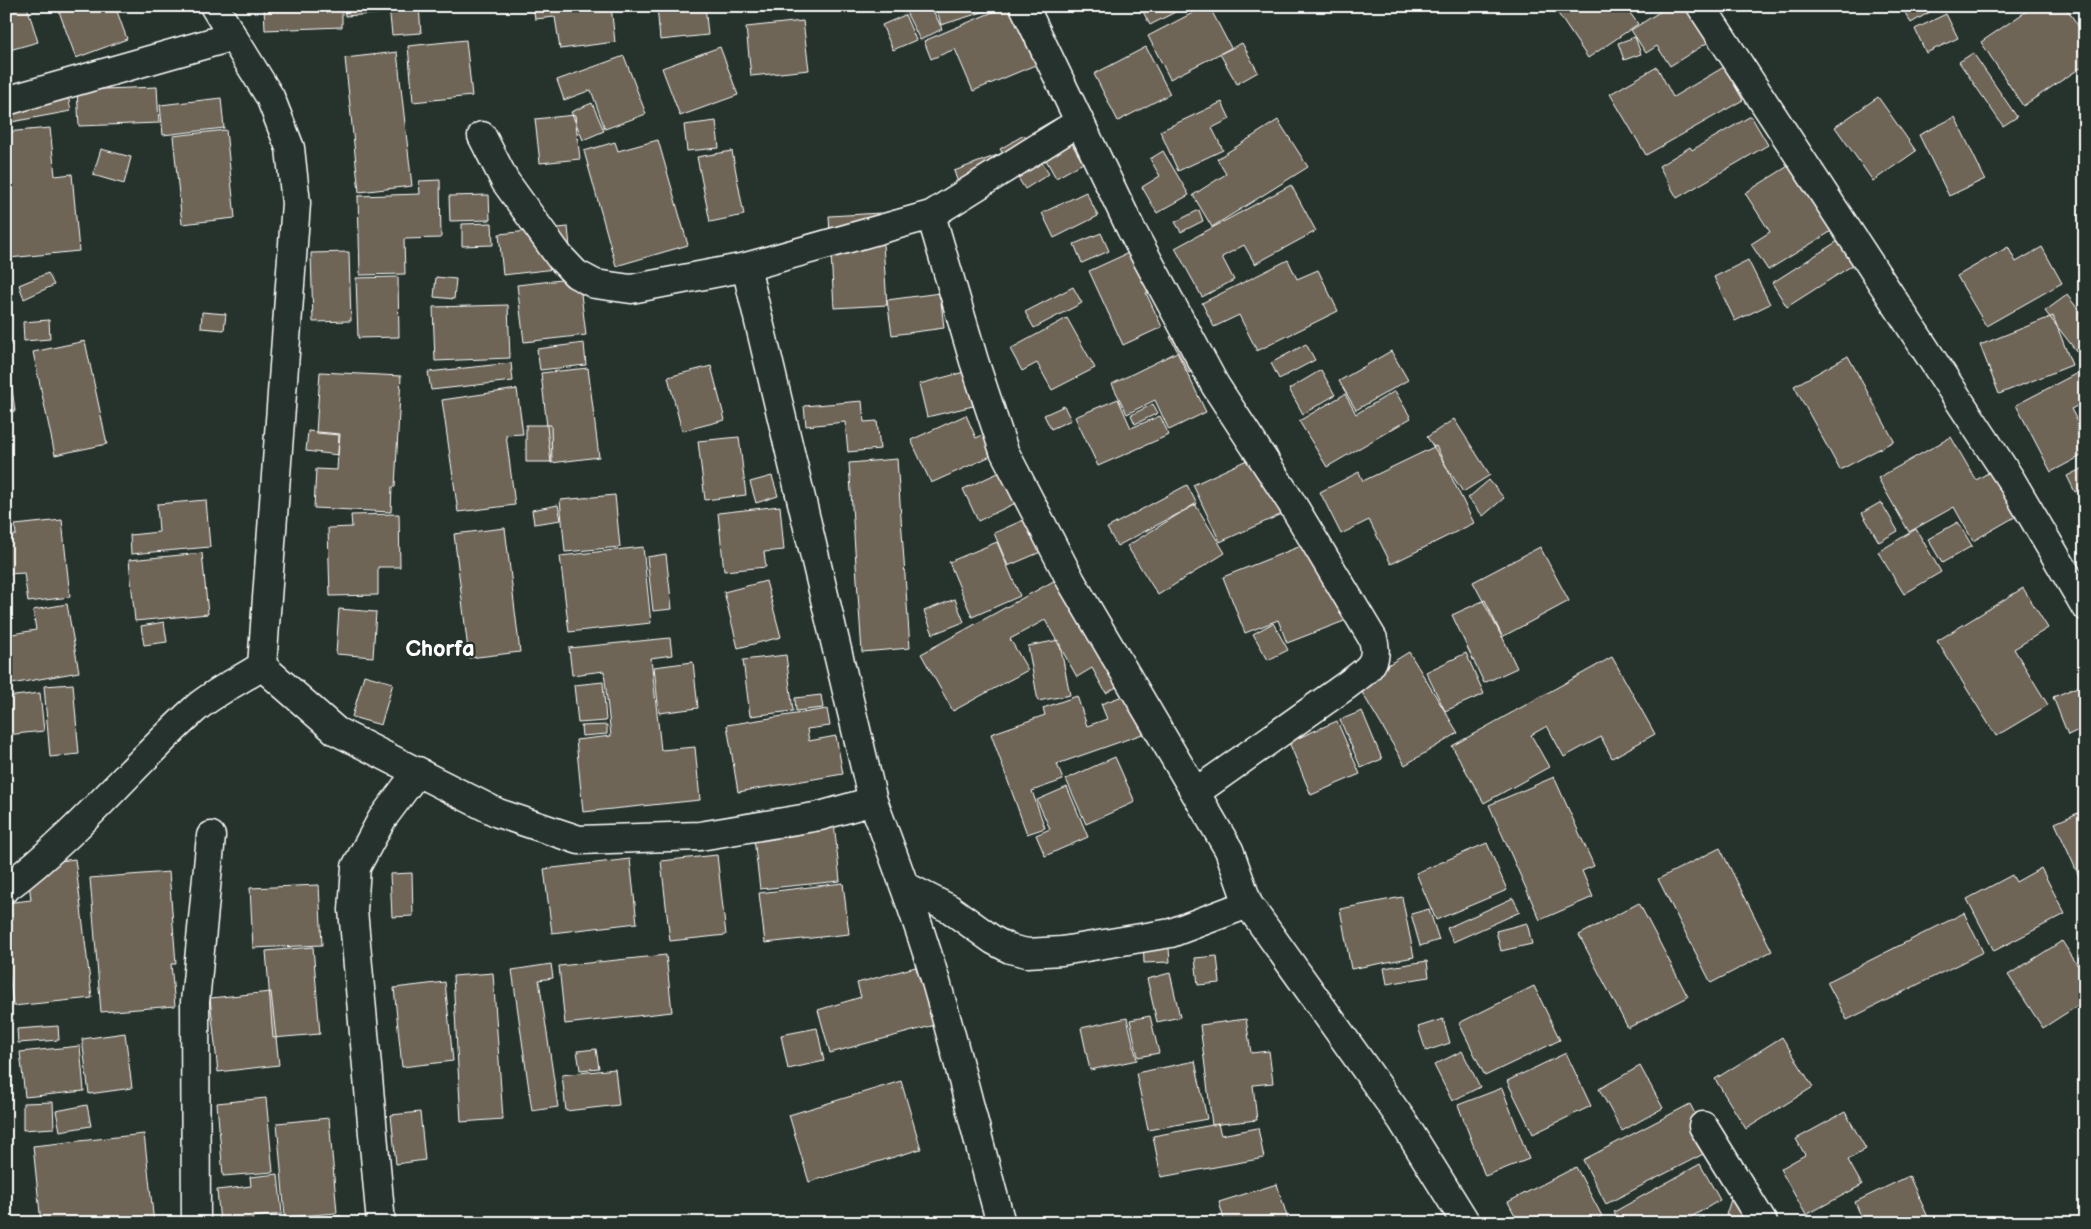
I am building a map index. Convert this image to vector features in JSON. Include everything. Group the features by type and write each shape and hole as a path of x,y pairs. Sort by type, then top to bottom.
{"street":[{"path":"214,6 270,97 290,148 296,203 262,666"},
{"path":"1024,6 1131,229 1215,384 1296,510 1373,639 1376,651 1370,667 1348,685 1196,792"},
{"path":"1700,6 2011,480 2085,606"},
{"path":"6,101 232,37"},
{"path":"482,136 505,181 559,256 576,274 595,284 631,289 746,267 931,215 1079,122"},
{"path":"931,215 974,361 1004,451 1071,580 1229,850 1248,904 1402,1120 1466,1223"},
{"path":"746,267 873,801 905,886 942,1002 976,1138 1001,1223"},
{"path":"262,666 336,731 498,813 579,840 700,836 820,816 873,801"},
{"path":"6,888 25,874 96,807 196,708 262,666"},
{"path":"381,1223 353,910 356,867 382,819 418,771"},
{"path":"196,1223 195,1002 211,836"},
{"path":"905,886 950,909 993,940 1027,953 1062,951 1171,933 1248,904"},
{"path":"1702,1126 1763,1223"}],"building":[{"path":"6,6 27,6 38,42 6,51"},
{"path":"57,6 115,6 127,39 76,58"},
{"path":"264,6 342,6 342,27 265,30"},
{"path":"344,6 388,6 388,13 345,16"},
{"path":"389,6 419,6 421,33 392,35"},
{"path":"533,6 611,6 615,42 560,49 555,17 535,19"},
{"path":"657,6 705,6 708,35 660,40"},
{"path":"918,6 931,6 942,29 920,40 906,12"},
{"path":"936,6 1002,6 941,25"},
{"path":"1007,6 1016,6 1040,63 973,91 955,49 931,59 924,41"},
{"path":"1140,6 1187,6 1150,25"},
{"path":"1209,6 1231,48 1170,79 1148,36"},
{"path":"1553,6 1625,6 1638,24 1588,58"},
{"path":"1669,6 1695,6 1715,38 1670,66 1657,46 1646,53 1631,30"},
{"path":"1901,6 1940,6 1911,23"},
{"path":"2034,6 2065,6 2085,36 2085,65 2023,106 1981,42"},
{"path":"1946,14 1958,38 1926,53 1915,29"},
{"path":"905,15 916,40 893,50 882,25"},
{"path":"803,21 809,70 751,76 746,27"},
{"path":"1635,37 1641,54 1624,60 1618,43"},
{"path":"466,40 472,96 413,102 408,46"},
{"path":"1242,43 1258,72 1237,84 1220,54"},
{"path":"720,47 738,95 680,116 662,68"},
{"path":"1146,47 1170,94 1118,121 1094,74"},
{"path":"397,52 412,186 359,192 345,58"},
{"path":"1973,53 2017,117 2003,126 1959,62"},
{"path":"624,56 646,114 605,129 591,90 564,100 557,80"},
{"path":"1657,67 1673,97 1724,67 1743,100 1646,155 1610,94"},
{"path":"157,87 159,123 79,126 77,90"},
{"path":"67,90 71,111 6,123 6,102"},
{"path":"1878,97 1916,151 1873,181 1835,127"},
{"path":"221,98 224,128 163,135 160,105"},
{"path":"1222,102 1230,119 1212,128 1223,150 1178,171 1160,131"},
{"path":"592,103 604,131 583,140 571,112"},
{"path":"575,115 580,159 540,163 535,119"},
{"path":"1751,116 1768,145 1677,198 1659,166 1690,147 1692,150"},
{"path":"1955,117 1985,179 1949,196 1919,135"},
{"path":"1057,118 1083,163 1056,178 1031,133"},
{"path":"1278,120 1308,167 1212,227 1193,195 1226,174 1217,159"},
{"path":"716,121 719,148 687,151 684,125"},
{"path":"50,128 55,176 72,174 79,251 9,258 6,226 6,132"},
{"path":"226,130 235,218 182,224 173,136"},
{"path":"1024,135 1049,174 1025,189 1000,149"},
{"path":"658,140 688,245 616,266 584,151 615,142 618,151"},
{"path":"101,149 131,157 124,184 93,175"},
{"path":"732,151 744,215 710,222 697,157"},
{"path":"1163,151 1189,195 1157,213 1142,187 1160,176 1150,159"},
{"path":"1003,153 1013,181 963,198 954,171"},
{"path":"1798,160 1840,226 1768,270 1751,244 1770,232 1745,193"},
{"path":"440,180 441,238 404,239 405,274 360,275 358,196 420,194 419,181"},
{"path":"1291,185 1316,231 1255,264 1244,245 1222,257 1234,280 1202,297 1175,248"},
{"path":"1086,192 1098,216 1054,238 1042,213"},
{"path":"489,195 490,220 450,221 449,196"},
{"path":"1199,210 1203,221 1181,232 1175,222"},
{"path":"881,213 887,305 834,308 829,216"},
{"path":"492,223 493,245 462,246 462,224"},
{"path":"568,227 572,267 503,275 499,234"},
{"path":"1101,233 1109,251 1082,263 1074,244"},
{"path":"1841,239 1856,263 1787,307 1772,283"},
{"path":"1148,244 1167,284 1146,293 1162,327 1123,345 1089,271"},
{"path":"2008,247 2016,262 2042,247 2062,283 1986,326 1957,276"},
{"path":"349,252 351,321 313,322 311,253"},
{"path":"1288,260 1297,279 1318,270 1338,311 1257,351 1239,315 1214,327 1202,303"},
{"path":"1748,260 1770,304 1735,321 1714,277"},
{"path":"48,273 54,285 24,299 19,285"},
{"path":"398,277 399,337 358,338 356,278"},
{"path":"436,277 456,279 454,299 434,297"},
{"path":"579,278 586,335 524,342 517,285"},
{"path":"1073,287 1082,303 1034,328 1025,312"},
{"path":"940,293 944,328 892,335 887,300"},
{"path":"2067,295 2085,318 2085,354 2081,357 2045,311"},
{"path":"508,305 510,358 435,361 433,307"},
{"path":"202,312 226,314 224,330 201,328"},
{"path":"2053,316 2072,365 1999,394 1980,345"},
{"path":"1067,318 1095,368 1052,390 1037,363 1022,371 1010,349"},
{"path":"6,319 11,345 6,346"},
{"path":"49,320 50,339 24,341 23,322"},
{"path":"1187,328 1206,364 1189,373 1170,337"},
{"path":"85,341 107,444 55,455 33,352"},
{"path":"584,343 586,365 540,370 537,349"},
{"path":"1306,344 1315,360 1279,379 1271,363"},
{"path":"1391,351 1408,380 1356,410 1339,381"},
{"path":"1177,352 1206,412 1169,430 1155,400 1127,414 1112,384"},
{"path":"1848,356 1894,441 1840,470 1794,386"},
{"path":"511,363 513,381 431,390 428,372"},
{"path":"711,366 725,420 682,431 668,377"},
{"path":"588,368 599,457 551,463 541,373"},
{"path":"2085,369 2085,402 2071,409 2085,435 2085,454 2051,472 2016,405"},
{"path":"1321,370 1335,395 1303,414 1289,389"},
{"path":"320,372 401,376 395,487 392,487 391,512 314,508 316,469 337,470 339,435 316,433"},
{"path":"964,372 973,406 927,417 919,384"},
{"path":"10,373 15,411 6,412 6,374"},
{"path":"517,389 523,434 506,435 515,505 458,512 442,400"},
{"path":"1395,391 1411,418 1327,467 1299,421 1345,394 1356,414"},
{"path":"1118,399 1131,428 1160,416 1169,435 1098,466 1075,417"},
{"path":"862,401 864,422 877,421 880,449 848,452 845,422 806,426 804,406"},
{"path":"1153,404 1158,413 1135,424 1131,415"},
{"path":"1064,406 1071,420 1051,429 1044,415"},
{"path":"966,415 976,438 993,430 1002,451 931,483 911,440"},
{"path":"1454,419 1490,475 1463,492 1427,437"},
{"path":"526,425 551,425 552,462 526,462"},
{"path":"308,431 340,434 338,455 306,451"},
{"path":"739,437 746,495 705,500 698,441"},
{"path":"1951,437 1976,480 1995,469 2020,514 1973,541 1954,507 1909,532 1878,478"},
{"path":"1436,446 1474,523 1391,564 1369,520 1341,534 1320,492 1359,472 1363,481"},
{"path":"1275,447 1302,505 1220,542 1193,485"},
{"path":"897,459 910,648 862,652 849,463"},
{"path":"2085,467 2085,487 2075,492 2067,476"},
{"path":"1009,468 1024,499 978,521 963,489"},
{"path":"772,476 778,496 756,503 750,482"},
{"path":"1489,480 1504,498 1483,516 1468,498"},
{"path":"1187,485 1197,504 1117,546 1107,528"},
{"path":"615,495 620,547 565,552 560,500"},
{"path":"206,500 210,547 131,554 130,535 159,532 157,504"},
{"path":"1881,502 1898,531 1879,542 1862,513"},
{"path":"1195,504 1225,553 1158,595 1127,546"},
{"path":"558,505 561,520 534,524 532,510"},
{"path":"780,506 784,550 764,552 766,567 724,571 718,513"},
{"path":"399,514 400,567 378,567 378,595 330,596 328,528 352,527 351,515"},
{"path":"1035,515 1050,548 1008,566 994,533"},
{"path":"62,520 70,597 28,602 24,573 8,574 11,600 6,601 6,536 16,535 15,525"},
{"path":"1958,522 1972,546 1942,563 1928,539"},
{"path":"505,528 520,652 469,658 454,534"},
{"path":"1916,529 1941,572 1904,594 1878,552"},
{"path":"1321,538 1352,618 1287,643 1278,620 1245,633 1223,577"},
{"path":"997,542 1020,596 972,617 949,562"},
{"path":"643,547 651,623 569,632 560,556"},
{"path":"1540,547 1569,601 1502,637 1473,582"},
{"path":"202,553 208,614 135,621 129,560"},
{"path":"666,554 672,609 653,611 647,557"},
{"path":"1070,572 1129,680 1106,693 1092,668 1077,677 1045,620 1010,639 1028,670 953,711 921,654"},
{"path":"766,581 781,637 738,648 724,592"},
{"path":"2023,588 2048,628 2014,649 2048,705 1996,736 1937,641"},
{"path":"955,599 964,622 933,634 924,611"},
{"path":"1485,600 1517,668 1484,683 1452,615"},
{"path":"67,604 79,672 6,685 6,635 36,630 33,610"},
{"path":"339,609 376,612 373,657 336,654"},
{"path":"164,622 167,642 144,645 141,626"},
{"path":"1273,623 1288,650 1268,660 1253,634"},
{"path":"670,638 672,655 651,658 661,750 695,747 700,800 583,812 576,740 611,736 604,671 572,675 569,648"},
{"path":"1059,640 1070,695 1038,701 1028,646"},
{"path":"1409,652 1458,733 1405,765 1357,684"},
{"path":"1466,653 1484,694 1445,711 1426,672"},
{"path":"786,655 793,711 750,716 743,660"},
{"path":"1612,657 1655,734 1612,758 1601,737 1564,757 1547,726 1531,735 1549,767 1484,803 1452,746"},
{"path":"693,662 698,708 659,713 654,667"},
{"path":"364,675 393,683 381,725 352,717"},
{"path":"603,682 606,721 578,723 574,685"},
{"path":"73,684 79,754 50,757 44,686"},
{"path":"2085,684 2085,733 2083,728 2068,735 2053,697"},
{"path":"1136,691 1151,731 1057,764 1063,780 1032,791 1045,828 1027,834 991,734 1045,715 1043,708 1077,696 1087,726 1107,719 1101,704"},
{"path":"40,693 44,731 6,735 6,697"},
{"path":"821,695 823,708 796,711 795,698"},
{"path":"827,709 830,726 807,729 809,741 836,736 843,774 738,792 727,725"},
{"path":"1362,711 1382,759 1361,768 1340,720"},
{"path":"1337,721 1360,774 1311,795 1289,742"},
{"path":"607,725 607,734 582,736 581,726"},
{"path":"1115,757 1135,802 1086,824 1066,779"},
{"path":"1554,777 1594,866 1582,871 1593,897 1540,920 1489,805"},
{"path":"1067,787 1088,837 1045,856 1036,835 1050,829 1037,800"},
{"path":"2085,810 2085,885 2083,885 2055,823"},
{"path":"834,822 840,881 760,889 753,830"},
{"path":"1487,843 1507,890 1436,920 1416,873"},
{"path":"1720,848 1772,951 1711,983 1658,879"},
{"path":"717,855 726,935 670,941 661,861"},
{"path":"75,859 92,998 13,1006 6,949 6,903 31,900 27,865"},
{"path":"630,859 637,923 552,933 544,869"},
{"path":"2041,868 2065,914 1994,951 1967,899 2012,875 2016,882"},
{"path":"169,872 176,964 171,964 175,1006 101,1012 90,878"},
{"path":"412,873 413,916 392,917 390,874"},
{"path":"843,883 849,934 765,943 759,893"},
{"path":"319,885 322,945 253,948 250,888"},
{"path":"1402,897 1414,957 1351,969 1340,909"},
{"path":"1513,898 1520,912 1453,942 1447,928"},
{"path":"1639,903 1688,997 1628,1028 1579,935"},
{"path":"1429,909 1439,940 1420,946 1411,914"},
{"path":"1964,913 1983,952 1847,1020 1827,982"},
{"path":"1527,923 1532,944 1501,951 1496,931"},
{"path":"1168,935 1170,962 1144,963 1143,936"},
{"path":"2062,941 2085,977 2085,1001 2043,1028 2008,975"},
{"path":"313,947 320,1034 273,1038 266,951"},
{"path":"666,955 672,1012 565,1024 559,966"},
{"path":"1217,956 1220,983 1198,985 1195,958"},
{"path":"1427,961 1429,977 1387,984 1384,968"},
{"path":"551,964 553,978 539,980 558,1107 532,1111 512,970"},
{"path":"923,965 939,1024 830,1053 818,1010 861,997 857,983"},
{"path":"493,973 503,1119 461,1122 453,976"},
{"path":"1170,973 1180,1017 1157,1022 1147,979"},
{"path":"445,982 453,1061 402,1067 394,988"},
{"path":"1534,986 1560,1040 1485,1076 1459,1023"},
{"path":"271,992 279,1065 218,1072 210,998"},
{"path":"1150,1016 1159,1053 1138,1057 1130,1020"},
{"path":"1127,1018 1137,1060 1090,1070 1081,1028"},
{"path":"1246,1019 1251,1053 1269,1051 1273,1083 1253,1085 1257,1120 1212,1125 1200,1025"},
{"path":"1443,1019 1450,1043 1426,1051 1418,1027"},
{"path":"58,1026 59,1040 18,1043 17,1029"},
{"path":"817,1028 824,1061 788,1069 781,1035"},
{"path":"125,1033 132,1088 89,1094 82,1039"},
{"path":"1782,1037 1813,1087 1746,1129 1715,1079"},
{"path":"80,1046 84,1091 25,1097 20,1052"},
{"path":"596,1049 599,1068 580,1070 577,1051"},
{"path":"1462,1051 1480,1087 1452,1101 1434,1065"},
{"path":"1566,1053 1591,1106 1533,1134 1507,1081"},
{"path":"1195,1061 1207,1119 1148,1130 1136,1073"},
{"path":"1640,1066 1663,1108 1622,1131 1599,1089"},
{"path":"615,1069 619,1105 566,1111 562,1075"},
{"path":"901,1081 921,1149 809,1182 789,1115"},
{"path":"1502,1088 1529,1159 1485,1176 1458,1105"},
{"path":"266,1098 273,1172 223,1176 217,1103"},
{"path":"53,1102 54,1128 23,1130 23,1103"},
{"path":"1690,1104 1713,1149 1606,1204 1583,1160"},
{"path":"87,1105 91,1126 60,1131 56,1111"},
{"path":"420,1112 425,1160 396,1164 391,1115"},
{"path":"1845,1112 1866,1149 1848,1160 1862,1185 1806,1215 1780,1169 1805,1155 1796,1139"},
{"path":"329,1118 337,1213 285,1217 277,1123"},
{"path":"1218,1124 1221,1135 1258,1128 1264,1158 1161,1177 1153,1136"},
{"path":"144,1134 154,1223 41,1223 33,1146"},
{"path":"1700,1164 1720,1200 1681,1223 1620,1223 1614,1212"},
{"path":"1576,1167 1602,1216 1590,1223 1548,1223 1546,1220 1540,1223 1519,1223 1508,1202"},
{"path":"278,1174 282,1214 252,1217 253,1223 220,1223 217,1190 251,1186 250,1177"},
{"path":"1909,1176 1928,1217 1916,1223 1864,1223 1855,1202"},
{"path":"1277,1184 1289,1223 1225,1223 1219,1202"},
{"path":"1733,1193 1748,1223 1726,1215"},
{"path":"341,1216 341,1223 292,1223 292,1220"},
{"path":"1703,1216 1706,1223 1691,1223"}],"district":[{"name":"Chorfa","path":"440,649"}]}
